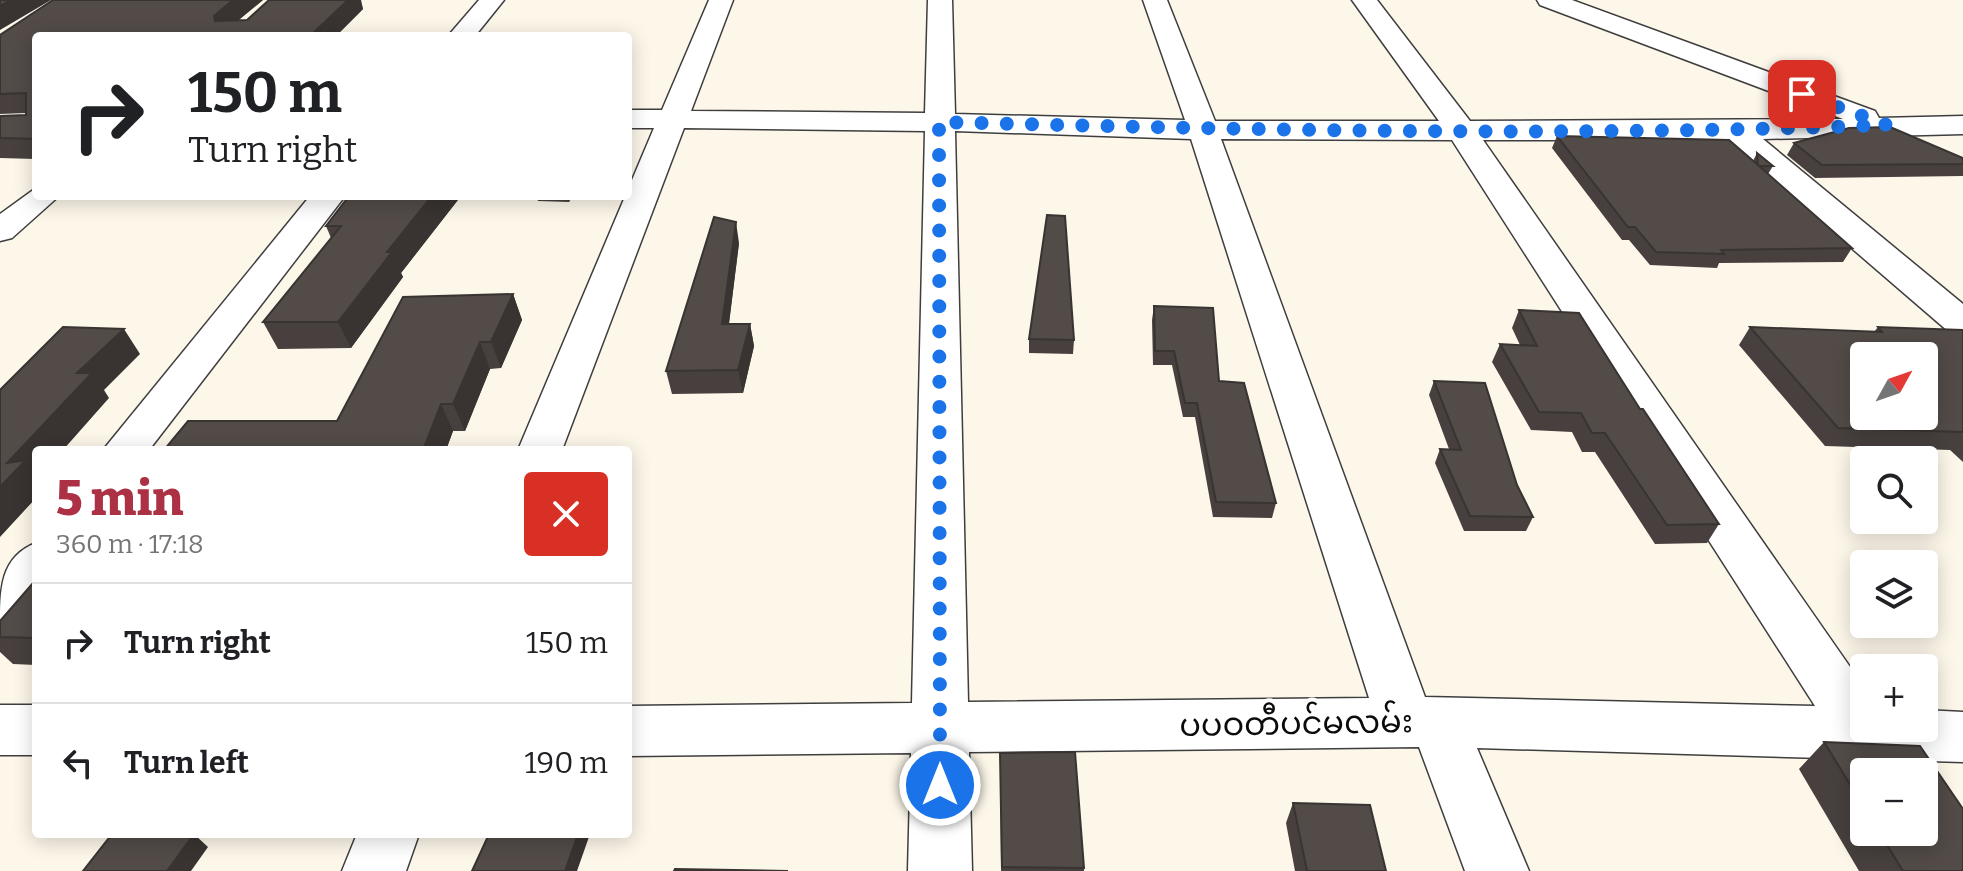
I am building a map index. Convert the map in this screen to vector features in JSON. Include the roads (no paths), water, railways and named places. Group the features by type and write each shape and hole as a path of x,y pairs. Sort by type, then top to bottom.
{"street":[{"path":"464,32 492,0"},
{"path":"542,446 721,0"},
{"path":"940,0 940,871"},
{"path":"1155,0 1421,722 1497,871"},
{"path":"1364,0 1461,130 1850,713"},
{"path":"1549,0 1887,125 1957,137"},
{"path":"632,119 939,122 1203,130 1734,131 1887,125"},
{"path":"1734,131 1963,324"},
{"path":"0,231 37,200"},
{"path":"128,446 325,200"},
{"path":"0,607 32,567"},
{"name":"ပပဝတီပင်မလမ်း","path":"632,731 1421,722 1850,732"},
{"path":"0,730 32,730"},
{"name":"ပပဝတီပင်မလမ်း","path":"1938,740 1959,742"},
{"path":"374,871 386,838"}]}
